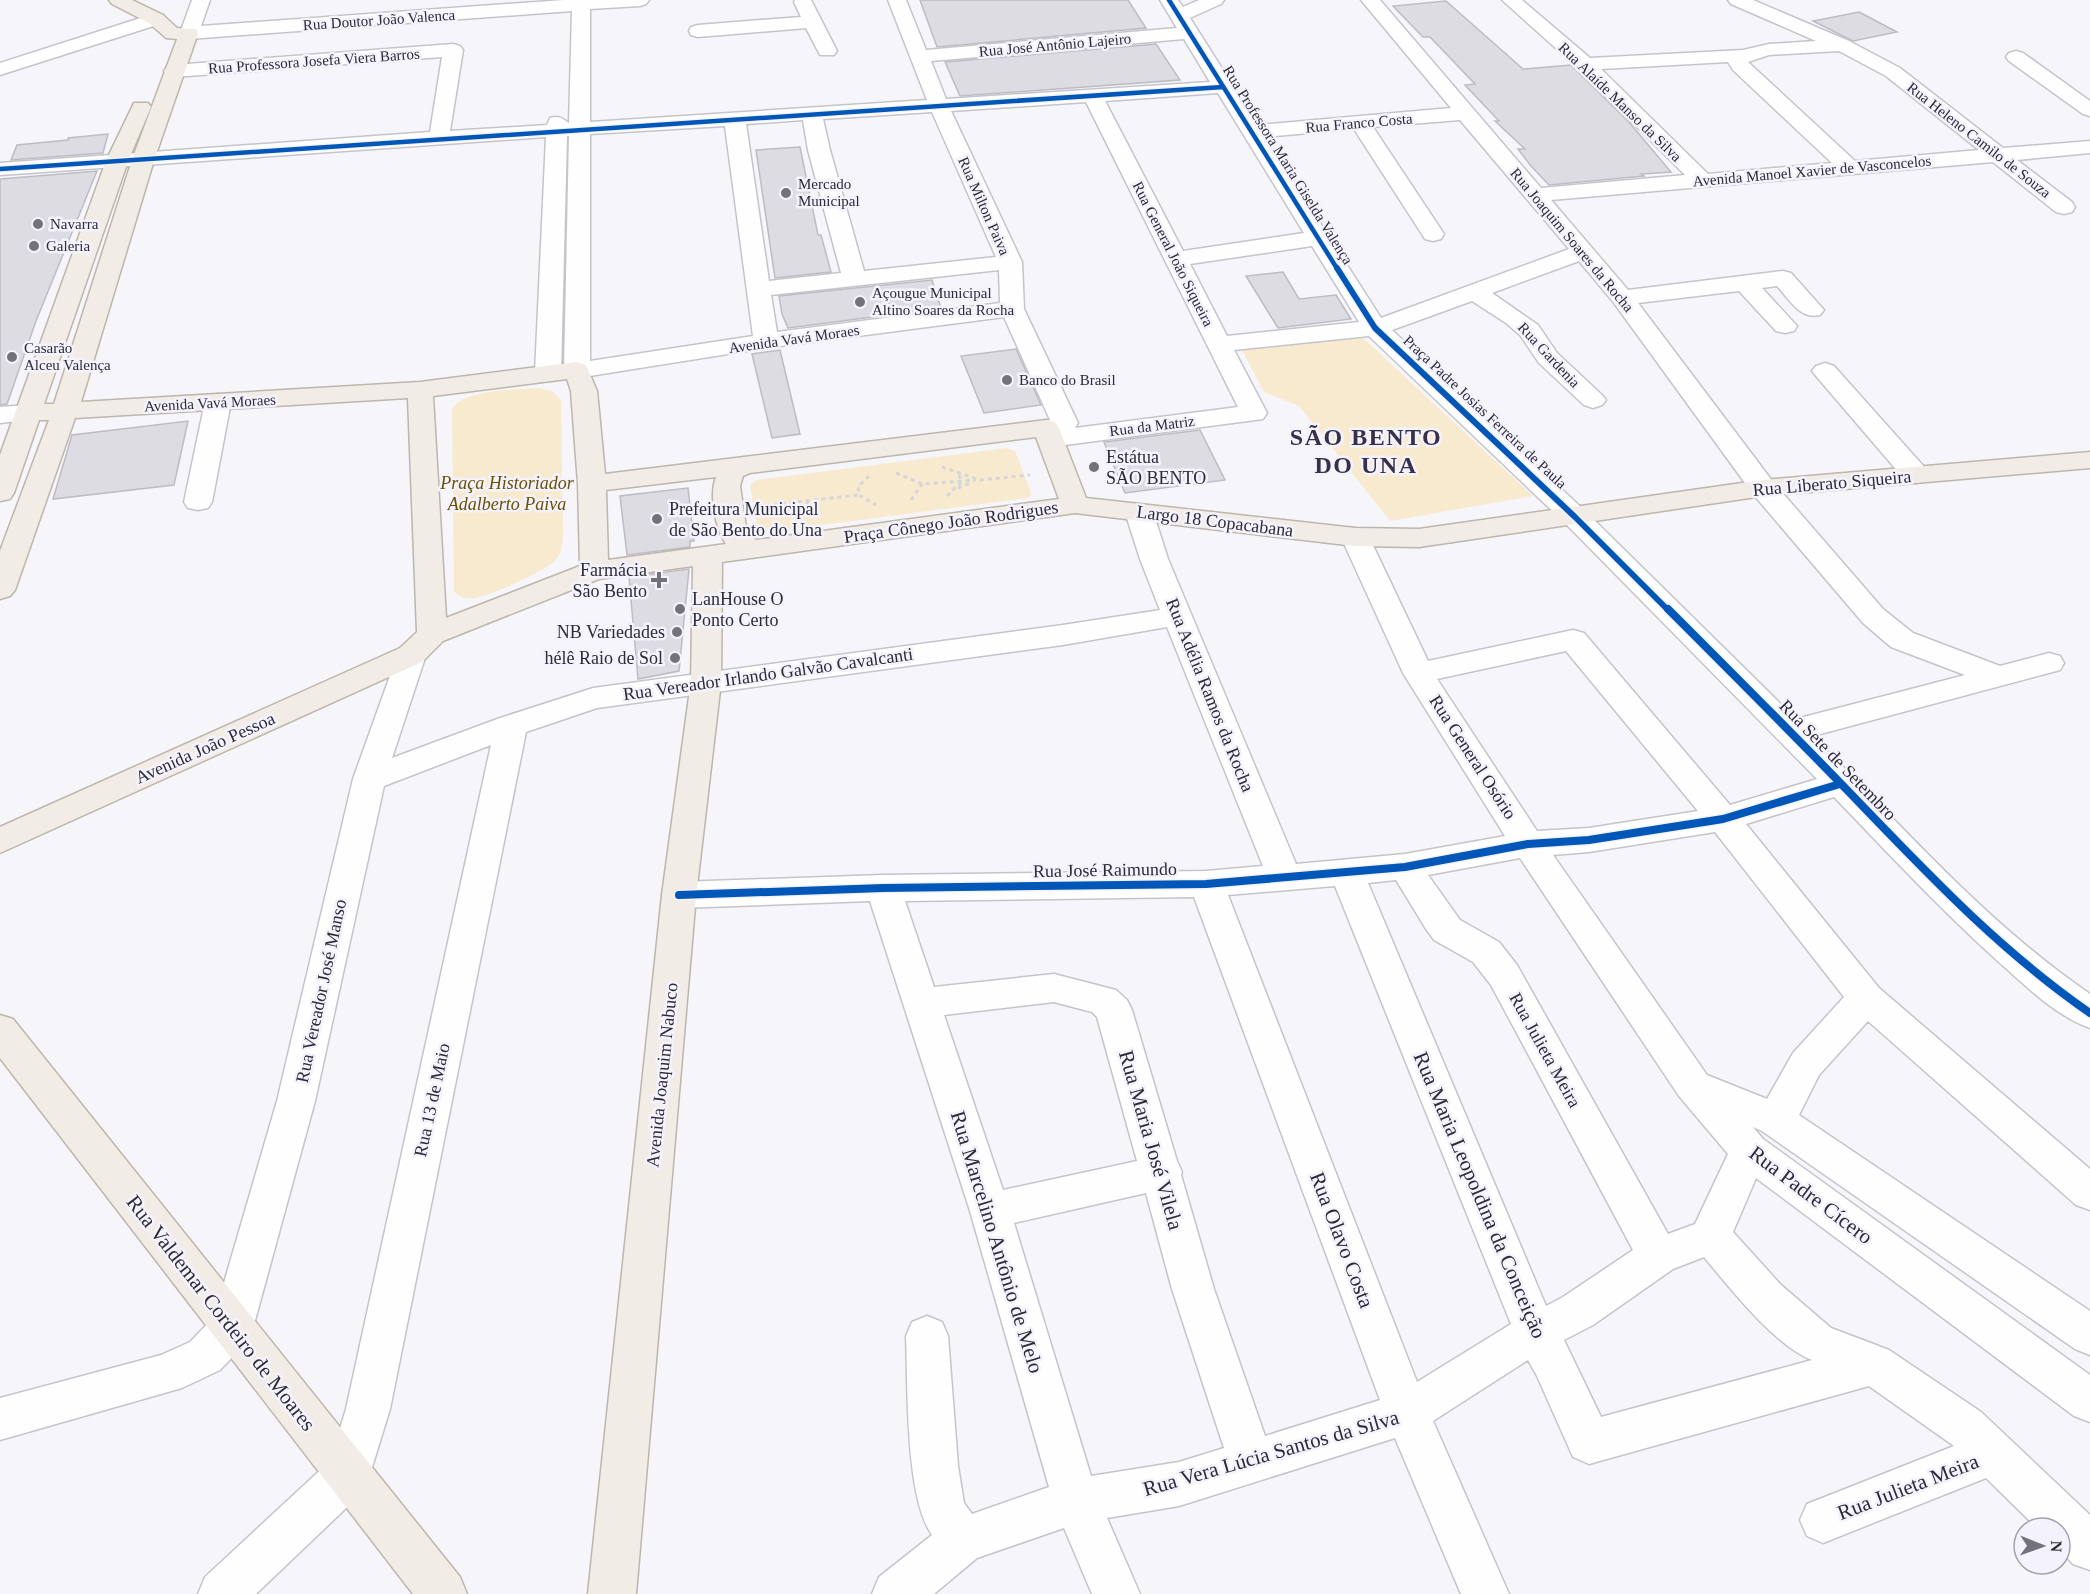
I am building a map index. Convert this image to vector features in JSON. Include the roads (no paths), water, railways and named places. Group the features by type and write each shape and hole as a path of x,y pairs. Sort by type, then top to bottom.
{"main road":[{"path":"118,0 173,29"},
{"path":"0,590 64,411 143,160 174,71 173,29"},
{"path":"0,493 117,161 173,29"},
{"path":"594,571 592,484 584,391 577,370 420,390 421,644 594,571 708,556 716,542 710,488 701,477 691,472"},
{"name":"Avenida Vavá Moraes","path":"28,413 420,390"},
{"path":"592,484 1048,434 1075,505"},
{"name":"Rua Liberato Siqueira","path":"1575,517 1763,488 2090,460"},
{"path":"742,466 731,472 726,486 735,538 745,547 753,550"},
{"name":"Largo 18 Copacabana","path":"1075,505 1355,537"},
{"name":"Praça Cônego João Rodrigues","path":"708,556 1075,505"},
{"name":"Praça Padre Josias Ferreira de Paula","path":"1355,537 1419,538 1575,517"},
{"name":"Avenida Joaquim Nabuco","path":"612,1594 679,895 706,682 708,556"},
{"name":"Avenida João Pessoa","path":"0,842 421,644"},
{"name":"Rua Valdemar Cordeiro de Moares","path":"0,1030 443,1594"}],"street":[{"path":"173,29 186,0"},
{"path":"173,29 201,0"},
{"name":"Rua Doutor João Valenca","path":"0,69 173,29 559,3 640,0"},
{"path":"802,0 827,51"},
{"name":"Rua Milton Paiva","path":"897,0 939,106 1010,262 1012,309 1065,423 1048,434"},
{"name":"Rua José Antônio Lajeiro","path":"920,56 1179,16 1215,0"},
{"name":"Rua Joaquim Soares da Rocha","path":"1370,0 1623,298 1763,488 1873,616 1902,639 2001,677"},
{"name":"Rua Alaíde Manso da Silva","path":"1511,0 1585,64 1702,180"},
{"name":"Rua Heleno Camilo de Souza","path":"1737,0 1842,45 1893,72 2064,207"},
{"path":"577,370 581,2"},
{"path":"559,3 559,29"},
{"name":"Rua Professora Maria Giselda Valença","path":"1179,16 1375,328"},
{"path":"698,31 813,22"},
{"path":"1585,64 1742,55 1842,45"},
{"name":"Rua Professora Josefa Viera Barros","path":"174,71 453,51 439,138"},
{"path":"1742,55 1737,60 1740,66 1850,168"},
{"path":"2016,57 2090,110"},
{"path":"0,169 1223,87"},
{"name":"Rua General João Siqueira","path":"1093,96 1254,413"},
{"path":"548,374 558,97"},
{"name":"Rua Franco Costa","path":"1251,132 1466,113"},
{"path":"812,114 819,150 854,277"},
{"path":"735,120 766,341"},
{"path":"1360,123 1433,234"},
{"name":"Avenida Manoel Xavier de Vasconcelos","path":"1535,195 2090,147"},
{"path":"1176,259 1318,238"},
{"path":"1218,344 1375,328 1583,252"},
{"path":"759,289 1010,262"},
{"path":"1623,298 1783,278 1812,309"},
{"path":"1745,283 1785,326"},
{"name":"Rua Gardenia","path":"1474,292 1515,318 1529,330 1544,353 1564,375 1593,400"},
{"name":"Avenida Vavá Moraes","path":"577,370 766,341 1012,309"},
{"name":"Praça Padre Josias Ferreira de Paula","path":"1375,328 1575,517"},
{"path":"1825,371 1917,475"},
{"path":"198,502 218,402"},
{"name":"Avenida Vavá Moraes","path":"0,415 28,413"},
{"name":"Rua da Matriz","path":"1048,434 1254,413"},
{"name":"Rua Adélia Ramos da Rocha","path":"1139,512 1155,559 1284,876"},
{"name":"Rua Sete de Setembro","path":"1575,517 1790,731 1954,902 2045,982 2090,1013"},
{"name":"Rua General Osório","path":"1355,537 1418,673 1528,844 1693,1085"},
{"name":"Rua Vereador Irlando Galvão Cavalcanti","path":"369,779 592,698 1052,636 1179,616"},
{"path":"1418,673 1573,640 1723,819 1866,998 2090,1193"},
{"name":"Rua Vereador José Manso","path":"232,1328 296,1101 369,779 421,644"},
{"path":"1790,731 2049,663"},
{"name":"Rua 13 de Maio","path":"349,1474 368,1408 511,726"},
{"name":"Rua José Raimundo","path":"679,895 883,888 1206,884 1284,876 1347,873 1405,867 1528,844 1589,840 1723,819 1840,784"},
{"name":"Rua Julieta Meira","path":"1405,867 1438,920 1447,930 1486,952 1504,975 1658,1256"},
{"name":"Rua Maria Leopoldina da Conceição","path":"1347,873 1536,1335 1553,1362 1589,1442 1874,1364"},
{"name":"Rua Olavo Costa","path":"1206,884 1407,1413 1485,1594"},
{"name":"Rua Marcelino Antônio de Melo","path":"883,888 990,1211 1076,1501 1116,1594"},
{"name":"Rua Maria José Vilela","path":"920,1002 959,1000 1054,988 1103,1000 1114,1010 1162,1172 1193,1289 1251,1462"},
{"path":"1711,1236 1725,1200 1806,1064 1866,998"},
{"name":"Rua Padre Cícero","path":"1693,1085 1762,1136 2090,1401"},
{"name":"Rua Padre Cícero","path":"1762,1136 2090,1335"},
{"path":"990,1211 1162,1172"},
{"name":"Rua Julieta Meira","path":"1711,1236 1766,1299 1816,1342 1874,1364 1965,1427 2090,1547"},
{"name":"Rua Vera Lúcia Santos da Silva","path":"896,1594 963,1540 1076,1501 1179,1484 1407,1413 1523,1340 1578,1311 1658,1256 1711,1236"},
{"path":"0,1419 167,1374 205,1356 232,1328"},
{"path":"927,1336 935,1466 943,1512 963,1540"},
{"name":"Rua Julieta Meira","path":"1823,1520 1993,1453"},
{"path":"222,1594 349,1474"}],"place":[{"name":"Mercado Municipal","path":"786,193"},
{"name":"Navarra","path":"38,224"},
{"name":"Galeria","path":"34,246"},
{"name":"Açougue Municipal Altino Soares da Rocha","path":"860,302"},
{"name":"Casarão Alceu Valença","path":"12,357"},
{"name":"Banco do Brasil","path":"1007,380"},
{"name":"Estátua SÃO BENTO","path":"1094,467"},
{"name":"Prefeitura Municipal de São Bento do Una","path":"657,519"},
{"name":"Farmácia São Bento","path":"659,580"},
{"name":"LanHouse O Ponto Certo","path":"680,609"},
{"name":"NB Variedades","path":"677,632"},
{"name":"hélê Raio de Sol","path":"675,658"}],"district":[{"name":"SÃO BENTO DO UNA","path":"1366,451"}],"park label":[{"name":"Praça Historiador Adalberto Paiva","path":"507,493"}]}
